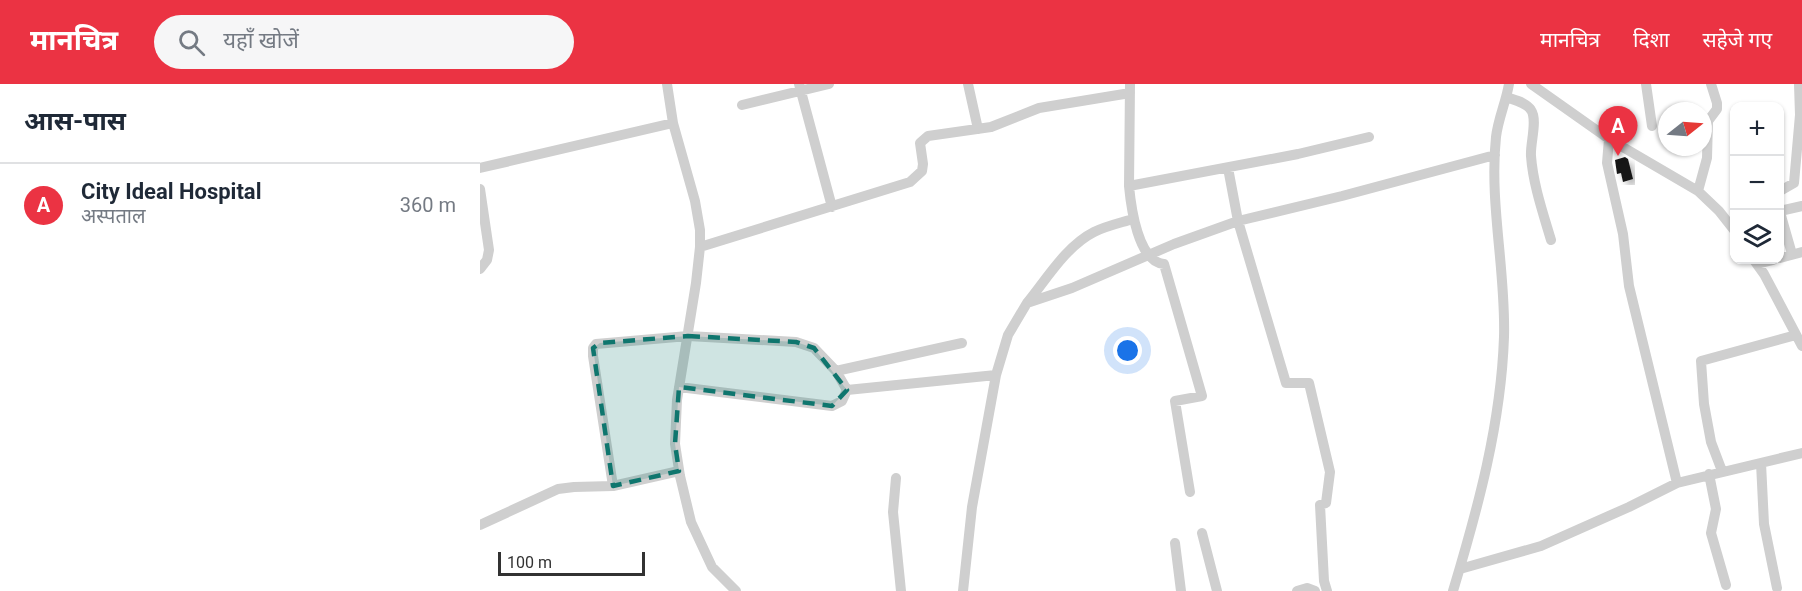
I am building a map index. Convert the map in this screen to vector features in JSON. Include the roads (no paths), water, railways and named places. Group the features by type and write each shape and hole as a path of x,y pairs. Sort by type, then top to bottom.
{"street":[{"path":"667,84 673,123 695,201 700,230 700,247 680,387 675,444 692,522 712,567 736,591"},
{"path":"742,105 800,87 829,84"},
{"path":"968,84 978,129"},
{"path":"1453,591 1485,475 1502,376 1504,334 1495,155 1497,127 1509,84"},
{"path":"1646,84 1652,126"},
{"path":"1698,191 1707,158 1708,121 1717,109 1711,84"},
{"path":"1784,188 1794,183 1800,115 1800,84"},
{"path":"1536,86 1609,139 1698,191 1730,225"},
{"path":"800,87 832,207"},
{"path":"700,247 902,185 918,177 922,171 920,143 928,136 991,127 1039,108 1130,89 1129,186 1133,219 1147,255 1156,264 1164,264 1202,396 1175,401 1190,492"},
{"path":"1506,98 1526,105 1533,114 1531,157 1551,240"},
{"path":"480,168 673,123"},
{"path":"1129,186 1228,168 1369,137"},
{"path":"1609,139 1607,163 1623,234 1629,286 1677,483"},
{"path":"1027,303 1094,279 1147,255 1238,221 1495,155"},
{"path":"1228,168 1238,221 1286,383 1309,383 1330,472 1326,503 1320,505 1324,581 1327,591"},
{"path":"480,189 489,250 487,260 480,269"},
{"path":"1784,210 1802,206"},
{"path":"963,591 972,507 996,375 1008,335 1027,303 1083,239 1106,227 1133,219"},
{"path":"1784,223 1797,253"},
{"path":"1757,264 1802,346"},
{"path":"1790,323 1802,320"},
{"path":"1722,471 1711,442 1700,363 1705,358 1796,335"},
{"path":"613,486 593,348 600,343 688,336 796,342 814,348 836,371 847,390"},
{"path":"836,371 962,343"},
{"path":"847,390 996,375"},
{"path":"680,387 832,406 842,401 847,390"},
{"path":"1460,568 1541,546 1677,483 1802,453"},
{"path":"1761,463 1764,524 1777,588"},
{"path":"480,525 558,489 613,486 680,471"},
{"path":"1709,474 1716,509 1711,533 1726,585"},
{"path":"896,478 893,512 901,591"},
{"path":"1202,533 1217,591"},
{"path":"1175,543 1181,591"},
{"path":"1297,591 1307,588 1315,591"}],"place":[{"name":"City Ideal Hospital","path":"1618,156"}]}
